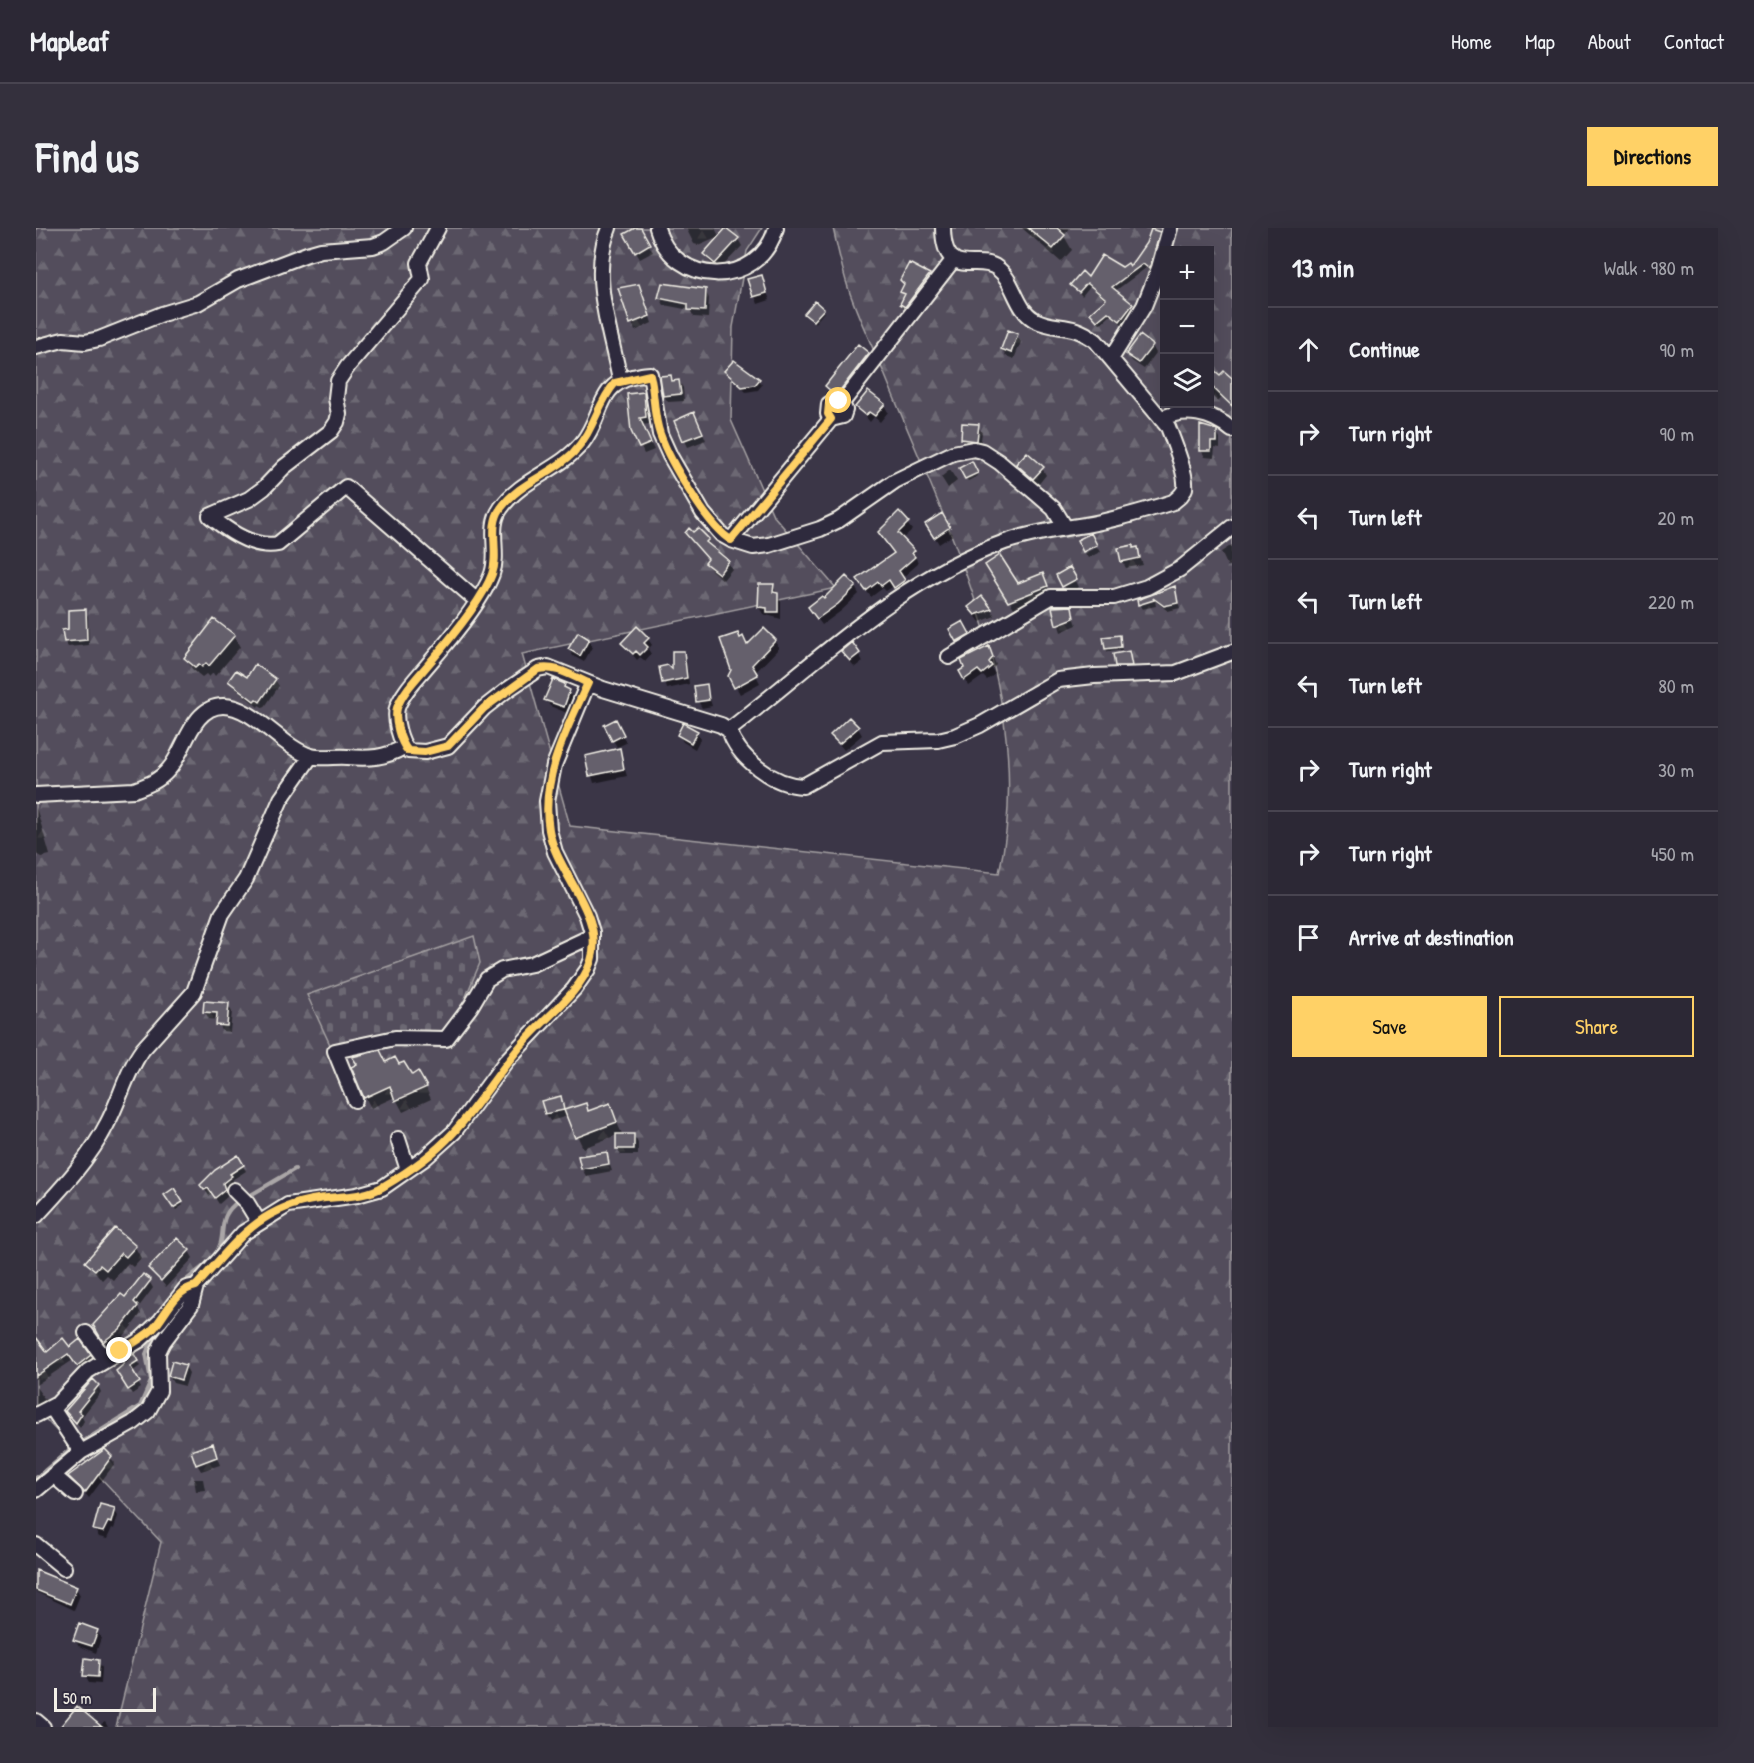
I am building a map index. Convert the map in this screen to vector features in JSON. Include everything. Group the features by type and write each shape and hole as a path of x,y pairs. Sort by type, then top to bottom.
{"street":[{"path":"36,347 63,340 85,342 99,339 162,314 198,303 238,280 267,271 307,254 373,246 384,242 404,228"},
{"path":"438,228 419,263 422,279 348,366 339,381 336,398 339,414 331,431 284,467 264,488 249,499 210,516 252,542 265,547 278,544 346,487 476,600"},
{"path":"609,228 602,256 602,288 620,380"},
{"path":"657,228 659,236 673,255 690,268 722,272 750,267 765,252 776,228"},
{"path":"729,730 835,643 898,596 983,550 1028,535 1141,512 1173,502 1185,487 1168,427 1096,340 1083,330 1032,318 1023,311 997,267 986,263 972,265 954,259 945,244 943,228"},
{"path":"1111,359 1144,306 1159,268 1170,228"},
{"path":"731,540 831,419 843,416 845,410 842,403 954,259"},
{"path":"1065,527 1054,508 999,462 982,451 965,449 895,480 839,520 820,529 769,545 753,546 731,540 722,535 703,513 670,456 660,434 650,375 620,380 609,390 596,421 582,443 562,463 515,491 501,507 494,526 496,553 492,574 476,600 398,705 396,715 404,747 413,753 439,751 448,746 484,708 538,669 548,667 561,670 588,683 710,721 729,730 734,744 743,756 791,786 803,786 882,741 938,740 955,736 981,725 1058,680 1094,676 1170,674 1187,670 1232,652"},
{"path":"1161,419 1176,411 1207,415 1218,418 1232,430"},
{"path":"949,657 1052,597 1114,597 1147,587 1180,569 1232,527"},
{"path":"36,1490 81,1452 141,1418 154,1403 160,1382 158,1352 191,1305 196,1286 243,1233 258,1221 288,1205 370,1192 382,1188 438,1149 454,1132 506,1061 574,989 592,959 592,936 587,916 555,852 549,830 547,801 554,765 588,683"},
{"path":"36,795 134,790 148,785 160,778 171,767 194,724 210,710 221,706 241,712 311,756 375,758 391,755 404,747"},
{"path":"36,1216 73,1173 103,1132 142,1048 194,992 222,914 246,879 281,799 311,756"},
{"path":"355,1100 335,1051 395,1038 446,1040 487,979 502,970 532,964 592,936"},
{"path":"398,1139 408,1170"},
{"path":"234,1190 247,1203 258,1221"},
{"path":"36,1415 52,1408 88,1371 140,1340 160,1321 186,1288 196,1286"},
{"path":"86,1333 105,1359"},
{"path":"52,1408 81,1452"},
{"path":"52,1475 75,1494"},
{"path":"36,1545 64,1568"},
{"path":"36,1721 43,1727"}],"green space":[{"path":"36,228 762,228 747,251 733,327 731,420 773,515 836,588 522,654 570,826 999,873 1008,808 1007,744 997,680 980,617 959,554 854,304 844,275 833,228 1232,228 1232,1727 116,1727 161,1542 36,1409"},
{"path":"474,936 480,963 458,1015 435,1043 332,1049 307,995"}],"building":[{"path":"635,228 641,228 650,244 635,253 624,234"},
{"path":"726,228 739,238 715,264 703,254"},
{"path":"1028,228 1057,228 1065,235 1053,249"},
{"path":"1151,229 1160,232 1151,264 1148,268 1143,264 1112,287 1133,304 1120,321 1108,312 1097,321 1090,313 1106,299 1087,283 1079,292 1070,285 1082,271 1088,277 1102,255 1122,267 1128,263 1130,266 1146,243"},
{"path":"909,263 930,274 905,307 900,304 905,294 900,292 904,284 900,280"},
{"path":"762,275 767,293 753,297 747,279"},
{"path":"662,283 706,289 705,311 688,310 688,304 658,298"},
{"path":"639,284 650,316 630,324 618,288"},
{"path":"815,301 824,309 813,321 804,314"},
{"path":"1008,330 1018,334 1011,353 1001,349"},
{"path":"1140,335 1153,345 1139,363 1126,354"},
{"path":"858,344 869,353 838,393 833,393 825,386"},
{"path":"734,360 760,379 755,385 742,387 724,371"},
{"path":"1214,370 1220,375 1224,371 1232,378 1232,406 1214,389"},
{"path":"671,375 672,381 679,380 681,394 663,396 660,376"},
{"path":"868,391 885,404 875,416 869,412 866,416 855,407"},
{"path":"644,392 646,417 640,418 651,443 639,448 631,431 627,394"},
{"path":"694,412 703,433 682,441 674,421"},
{"path":"962,423 979,424 977,441 961,439"},
{"path":"1200,425 1217,430 1217,442 1211,442 1211,451 1200,451"},
{"path":"1027,452 1044,467 1033,479 1016,464"},
{"path":"972,461 978,473 965,479 959,468"},
{"path":"899,511 909,522 898,533 915,551 912,553 915,557 899,571 905,580 894,588 889,580 881,586 878,582 866,591 857,579 894,553 878,532"},
{"path":"942,513 950,527 934,538 925,524"},
{"path":"689,528 693,532 698,528 709,539 706,542 729,561 719,574 705,563 708,559 685,533"},
{"path":"1091,533 1097,545 1083,552 1077,540"},
{"path":"1133,545 1133,548 1138,547 1140,558 1121,562 1118,548"},
{"path":"1000,555 1018,583 1043,573 1048,586 1008,602 985,565"},
{"path":"1070,567 1077,579 1062,587 1056,575"},
{"path":"846,576 856,586 838,604 817,619 808,607 822,596 824,598"},
{"path":"759,584 774,584 773,592 778,593 778,612 767,612 767,608 758,607"},
{"path":"1175,586 1178,603 1164,606 1153,598 1154,600 1138,605 1137,600"},
{"path":"982,596 992,609 975,615 968,607"},
{"path":"1072,606 1074,618 1056,625 1052,607"},
{"path":"86,609 87,640 64,642 62,630 68,629 68,610"},
{"path":"214,619 235,635 209,666 206,663 202,667 199,664 195,667 184,658"},
{"path":"963,621 970,634 956,642 949,629"},
{"path":"637,626 649,638 644,643 648,647 640,655 636,651 633,654 621,643"},
{"path":"764,628 776,640 752,665 758,675 734,688 728,676 731,670 720,639 738,633 740,638 743,636 747,645"},
{"path":"578,632 589,639 580,656 568,649"},
{"path":"1120,635 1121,647 1105,649 1103,637"},
{"path":"852,642 860,653 850,661 841,651"},
{"path":"989,646 993,657 989,662 992,666 982,674 978,670 964,680 959,671 964,668 961,660"},
{"path":"672,651 684,651 687,678 662,683 659,667 668,665 672,669"},
{"path":"1129,651 1132,666 1115,666 1113,654"},
{"path":"255,664 276,679 260,702 256,699 254,701 228,681 236,670 247,677"},
{"path":"553,679 565,684 564,687 570,690 564,707 544,700"},
{"path":"707,684 709,700 696,702 694,686"},
{"path":"849,717 859,727 839,744 830,735"},
{"path":"616,719 624,735 612,741 604,725"},
{"path":"683,723 698,731 691,743 677,735"},
{"path":"620,748 624,769 589,776 585,756"},
{"path":"204,1001 229,1003 227,1026 216,1025 217,1013 203,1012"},
{"path":"380,1050 386,1062 395,1057 399,1064 404,1062 412,1075 418,1071 427,1087 395,1101 390,1086 364,1098 351,1067 357,1064 352,1057"},
{"path":"561,1096 564,1110 545,1114 541,1101"},
{"path":"586,1103 588,1111 610,1103 617,1122 575,1138 564,1110"},
{"path":"616,1134 634,1134 634,1149 616,1149"},
{"path":"607,1152 609,1164 581,1169 578,1156"},
{"path":"238,1155 244,1165 230,1174 232,1176 223,1183 225,1190 215,1198 208,1188 204,1190 200,1185 215,1170"},
{"path":"174,1188 183,1202 173,1208 164,1195"},
{"path":"115,1228 136,1246 126,1257 121,1253 106,1270 100,1265 95,1270 85,1262"},
{"path":"177,1238 190,1250 161,1281 148,1268"},
{"path":"143,1274 151,1280 134,1302 138,1306 120,1329 103,1342 93,1325 121,1294 125,1297"},
{"path":"36,1337 47,1352 63,1338 70,1347 80,1339 91,1355 77,1366 68,1354 36,1376"},
{"path":"134,1354 138,1361 130,1366 140,1382 128,1390 116,1371 124,1364 122,1361"},
{"path":"172,1361 186,1365 181,1380 168,1376"},
{"path":"93,1379 99,1385 78,1411 82,1414 76,1423 65,1411"},
{"path":"213,1443 217,1457 196,1465 191,1451"},
{"path":"105,1449 112,1456 85,1493 68,1476"},
{"path":"100,1504 115,1508 111,1523 108,1522 103,1532 93,1530"},
{"path":"36,1570 77,1587 70,1604 36,1590"},
{"path":"79,1623 98,1630 92,1646 73,1640"},
{"path":"85,1658 99,1660 98,1677 83,1676"},
{"path":"77,1706 102,1727 60,1727"}],"waterway":[{"path":"249,1196 295,1169"},
{"path":"181,1285 206,1264 219,1249 226,1214 239,1201"},
{"path":"84,1441 140,1406 151,1381 146,1354 150,1344 180,1305"},
{"path":"36,1478 69,1450"}],"route":[{"path":"120,1351 140,1340 151,1330 169,1310 175,1299 186,1288 196,1286 243,1233 259,1221 288,1205 357,1195 382,1188 438,1149 454,1132 506,1061 574,989 588,969 592,959 592,932 574,886 555,852 549,830 547,801 554,765 567,728 588,683 561,670 548,667 538,669 484,708 457,738 439,751 413,753 408,751 404,747 398,728 396,715 398,705 456,630 492,574 496,553 494,526 501,507 515,491 562,463 582,443 596,421 605,397 615,383 646,374 650,375 660,434 670,456 703,513 722,535 731,540 831,419 827,409 829,404 839,401"}]}
